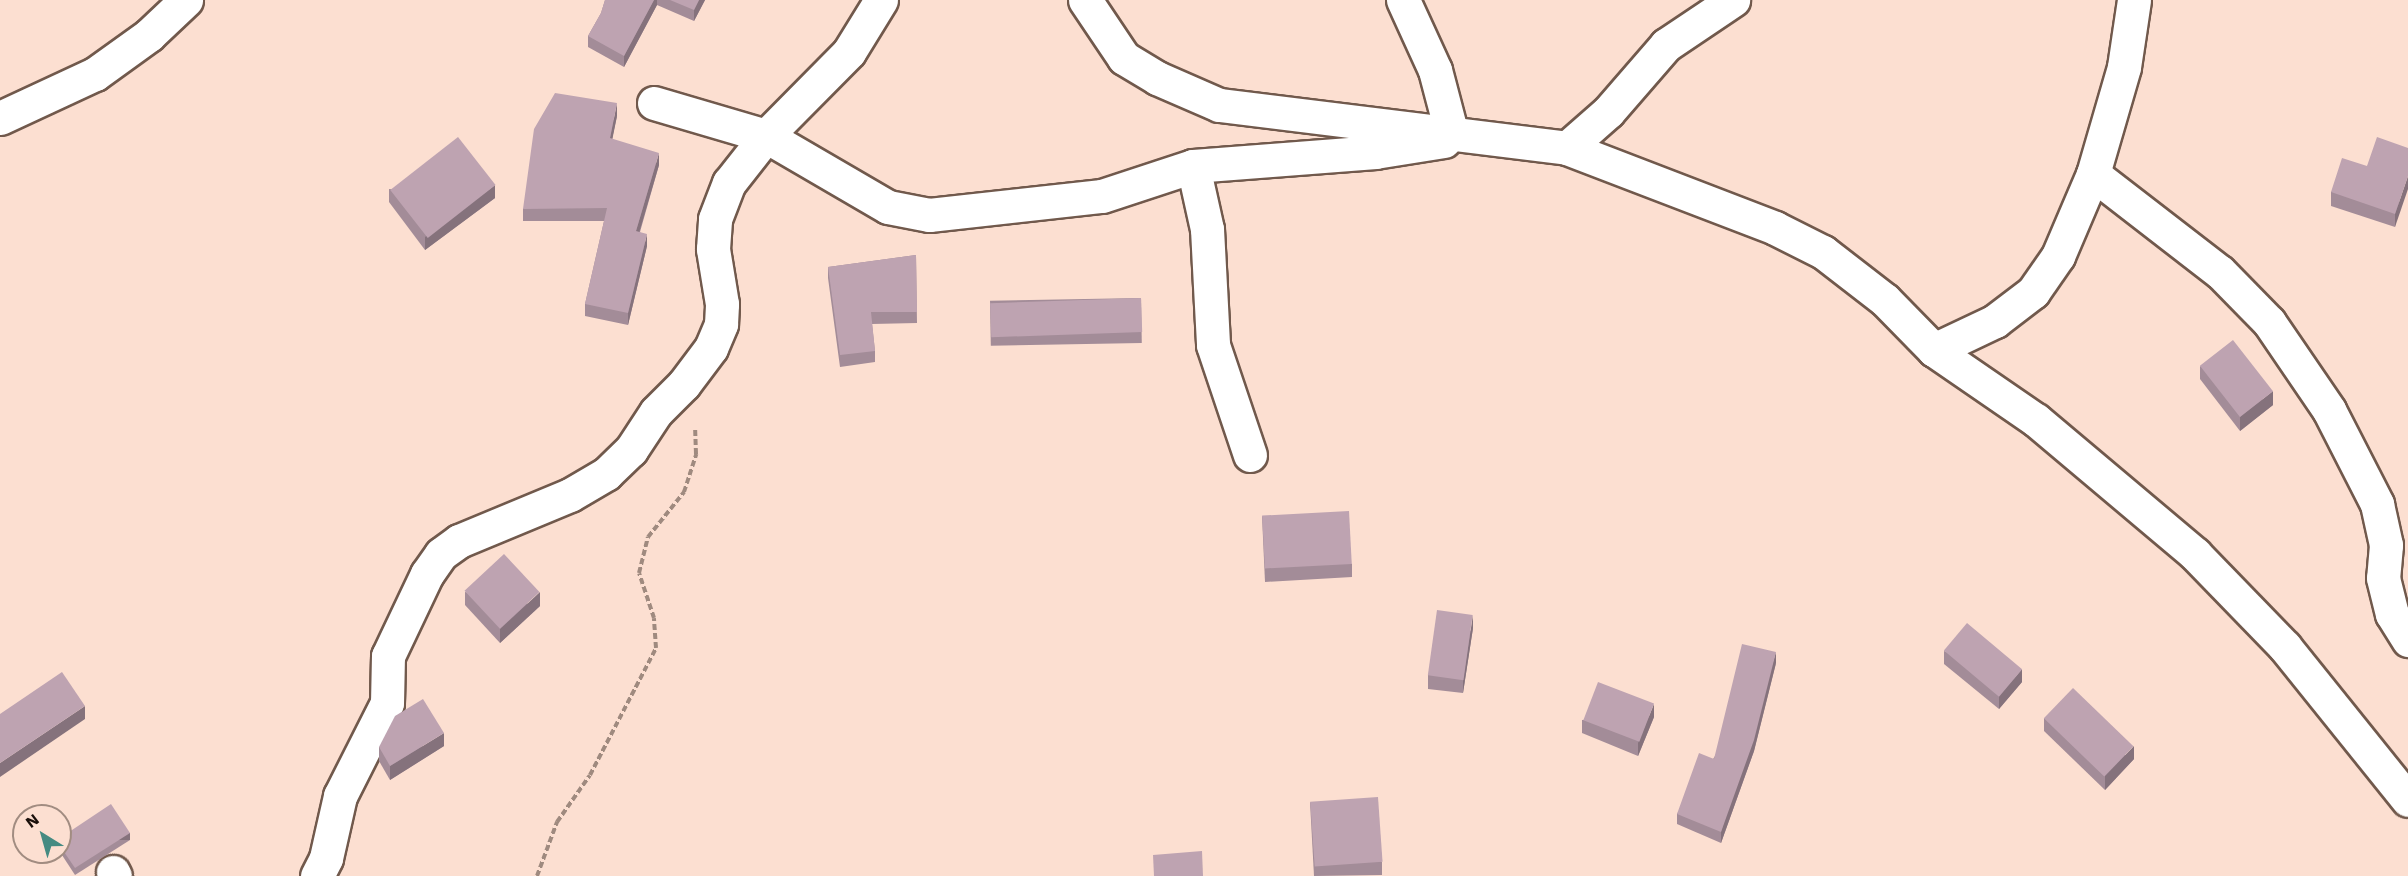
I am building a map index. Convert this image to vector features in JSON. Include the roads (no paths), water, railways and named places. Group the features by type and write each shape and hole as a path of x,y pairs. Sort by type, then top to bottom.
{"street":[{"path":"0,118 95,74 149,35 186,0"},
{"path":"316,876 326,858 340,796 387,703 388,656 427,574 441,554 459,541 570,495 606,474 632,450 656,412 684,384 711,348 721,324 722,304 713,249 715,219 729,183 766,136 849,52 881,0"},
{"path":"1085,0 1124,58 1157,78 1219,105 1484,135 1567,148 1775,228 1823,252 1885,300 1934,350 2036,420 2195,554 2285,647 2407,793"},
{"path":"1403,0 1435,69 1451,131"},
{"path":"1567,148 1608,112 1666,45 1733,0"},
{"path":"1934,350 1995,321 2033,292 2058,255 2093,174 2124,67 2134,0"},
{"path":"654,103 766,136 888,207 929,215 1102,196 1193,166 1375,152 1484,135"},
{"path":"1193,166 1207,229 1213,345 1250,455"},
{"path":"2093,174 2236,288 2269,322 2330,410 2377,504 2386,545 2383,578 2392,614 2408,640"}]}
